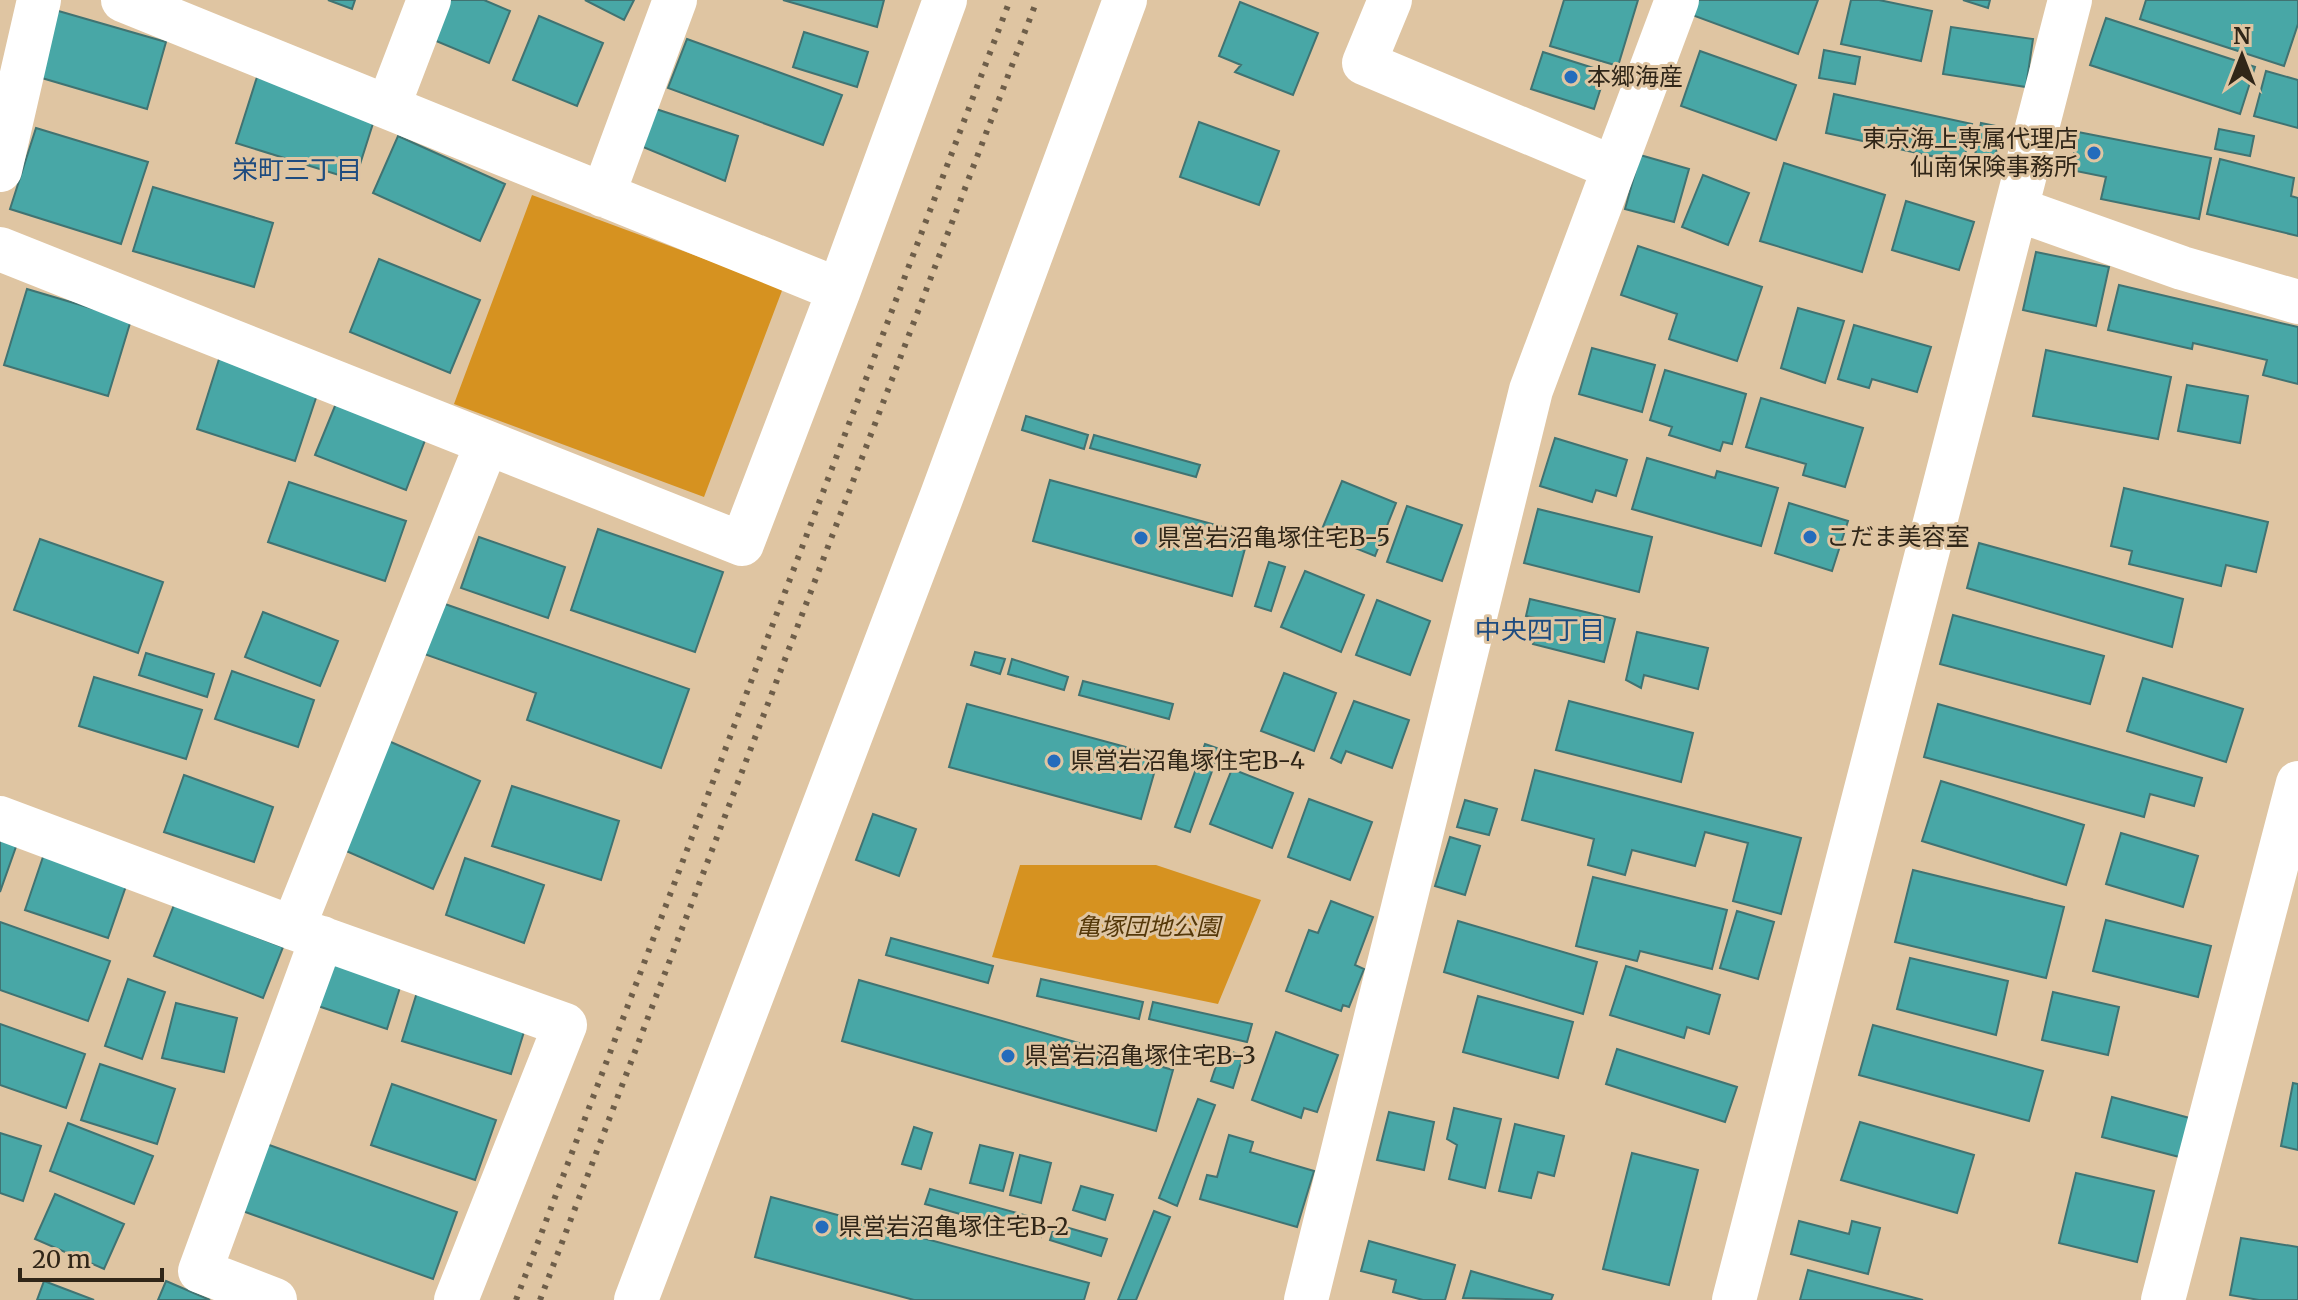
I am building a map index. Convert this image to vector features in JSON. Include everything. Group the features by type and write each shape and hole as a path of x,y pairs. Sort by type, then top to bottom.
{"street":[{"path":"0,170 39,0"},
{"path":"123,0 839,290"},
{"path":"388,107 429,0"},
{"path":"603,195 675,0"},
{"path":"0,249 742,544 945,0"},
{"path":"636,1300 941,498 1125,0"},
{"path":"1390,0 1364,63 1614,168"},
{"path":"1306,1300 1531,390 1677,0"},
{"path":"1734,1300 2070,0"},
{"path":"2016,209 2182,268 2298,302"},
{"path":"275,1300 200,1271 308,933 487,443"},
{"path":"2163,1300 2298,783"},
{"path":"0,818 565,1025 456,1300"}],"green space":[{"path":"532,195 783,288 704,497 454,404"},
{"name":"亀塚団地公園","path":"1020,865 1156,865 1261,900 1218,1004 992,957"}],"building":[{"path":"328,0 355,0 352,9"},
{"path":"439,0 484,0 510,11 489,63 424,36"},
{"path":"585,0 634,0 624,20"},
{"path":"783,0 884,0 877,27"},
{"path":"1564,0 1638,0 1618,66 1550,46"},
{"path":"1697,0 1818,0 1798,54 1692,15"},
{"path":"1851,0 1879,0 1932,11 1921,61 1841,44"},
{"path":"1963,0 1990,0 1988,8"},
{"path":"2146,0 2298,0 2298,24 2284,66 2140,19"},
{"path":"1240,2 1318,33 1293,95 1235,72 1241,65 1219,56"},
{"path":"55,10 166,42 147,109 35,76"},
{"path":"539,16 603,43 577,106 513,80"},
{"path":"2106,18 2255,67 2240,114 2090,65"},
{"path":"1951,27 2033,39 2026,87 1943,74"},
{"path":"804,32 868,52 857,87 793,67"},
{"path":"687,39 842,95 823,145 668,88"},
{"path":"1824,50 1860,57 1855,84 1819,78"},
{"path":"1700,51 1796,85 1776,140 1681,106"},
{"path":"1543,52 1606,72 1594,109 1531,89"},
{"path":"2266,71 2298,80 2298,128 2254,116"},
{"path":"257,77 376,114 355,180 236,143"},
{"path":"1834,94 1972,124 1963,163 1826,133"},
{"path":"656,109 738,136 725,181 643,147"},
{"path":"1199,122 1279,151 1259,205 1180,177"},
{"path":"1981,123 2001,127 1993,170 1973,166"},
{"path":"36,128 148,162 121,244 10,209"},
{"path":"2219,129 2254,136 2250,156 2215,149"},
{"path":"2078,132 2211,158 2199,219 2101,199 2106,177 2071,170"},
{"path":"398,136 505,184 480,241 373,193"},
{"path":"1640,155 1689,169 1674,222 1625,209"},
{"path":"2220,159 2294,178 2291,196 2298,198 2298,236 2207,214"},
{"path":"1784,163 1885,195 1862,272 1760,241"},
{"path":"1703,175 1749,193 1728,245 1682,227"},
{"path":"153,187 273,223 254,287 133,251"},
{"path":"1906,201 1974,222 1959,270 1892,250"},
{"path":"1638,246 1762,287 1737,361 1669,339 1677,314 1621,295"},
{"path":"2036,252 2109,267 2096,326 2023,310"},
{"path":"379,259 480,300 450,373 350,332"},
{"path":"2119,285 2298,327 2298,384 2263,375 2267,360 2193,343 2192,349 2108,330"},
{"path":"27,289 131,320 108,396 4,365"},
{"path":"1798,308 1844,321 1825,383 1781,368"},
{"path":"1854,325 1931,347 1917,392 1872,379 1869,388 1838,379"},
{"path":"1592,348 1655,365 1642,412 1579,394"},
{"path":"2046,350 2171,377 2158,439 2033,416"},
{"path":"220,356 319,389 295,461 197,429"},
{"path":"1665,370 1746,394 1732,444 1723,442 1720,451 1669,435 1672,427 1650,420"},
{"path":"2187,385 2248,396 2240,443 2178,431"},
{"path":"1761,398 1863,428 1845,487 1803,475 1806,464 1746,447"},
{"path":"337,401 427,435 406,490 315,455"},
{"path":"1026,416 1088,435 1084,449 1022,430"},
{"path":"1094,435 1200,465 1196,477 1090,448"},
{"path":"1555,438 1627,460 1616,496 1596,490 1592,502 1540,486"},
{"path":"1647,458 1715,478 1717,471 1778,488 1761,546 1632,509"},
{"name":"県営岩沼亀塚住宅B-5","path":"1050,480 1249,534 1232,596 1033,541"},
{"path":"1342,481 1396,503 1375,556 1320,534"},
{"path":"289,482 406,521 385,581 268,542"},
{"path":"2124,488 2268,522 2256,572 2226,565 2221,586 2129,564 2132,551 2111,546"},
{"path":"1789,503 1848,521 1832,571 1775,553"},
{"path":"1407,506 1462,525 1442,581 1387,562"},
{"path":"1538,509 1652,537 1639,592 1524,563"},
{"path":"598,529 723,572 695,652 571,610"},
{"path":"479,537 565,567 548,618 461,588"},
{"path":"40,539 163,582 138,653 14,610"},
{"path":"1979,543 2183,599 2172,647 1967,588"},
{"path":"1269,562 1285,567 1271,611 1255,606"},
{"path":"1305,571 1364,595 1341,652 1281,627"},
{"path":"1530,599 1615,619 1604,662 1533,644 1540,619 1526,616"},
{"path":"1377,600 1430,621 1410,675 1356,655"},
{"path":"442,603 689,689 661,768 527,720 536,693 424,654"},
{"path":"263,612 338,641 320,686 245,657"},
{"path":"1953,615 2104,656 2090,704 1940,664"},
{"path":"1637,632 1708,648 1698,689 1644,675 1641,688 1626,680"},
{"path":"975,652 1005,659 1000,674 971,665"},
{"path":"146,653 214,674 207,697 139,675"},
{"path":"1012,659 1068,677 1064,690 1008,674"},
{"path":"232,671 314,700 298,747 215,719"},
{"path":"1284,673 1336,693 1314,751 1261,731"},
{"path":"94,677 202,710 186,759 79,726"},
{"path":"2143,678 2243,709 2226,762 2127,731"},
{"path":"1083,681 1173,704 1169,719 1079,695"},
{"path":"1354,701 1409,720 1392,768 1346,751 1341,763 1331,758"},
{"path":"1569,701 1693,733 1681,782 1556,750"},
{"name":"県営岩沼亀塚住宅B-4","path":"967,704 1159,756 1141,819 949,767"},
{"path":"1938,704 2202,778 2194,806 2150,794 2144,817 1924,757"},
{"path":"384,739 480,781 433,889 337,847"},
{"path":"1205,744 1220,749 1190,832 1175,827"},
{"path":"1232,769 1293,793 1272,848 1210,824"},
{"path":"1535,770 1801,838 1781,914 1733,901 1748,843 1705,832 1695,866 1632,850 1625,875 1588,865 1594,839 1522,820"},
{"path":"184,775 273,807 254,862 164,832"},
{"path":"1941,781 2084,825 2066,885 1922,841"},
{"path":"512,786 619,821 601,880 492,846"},
{"path":"1309,799 1372,822 1350,880 1288,857"},
{"path":"1465,800 1497,809 1489,835 1457,827"},
{"path":"873,814 916,829 899,876 856,860"},
{"path":"2121,833 2198,856 2183,907 2106,884"},
{"path":"0,834 18,841 0,892"},
{"path":"1450,837 1480,846 1465,895 1435,886"},
{"path":"44,854 127,883 108,938 25,910"},
{"path":"465,858 544,885 524,943 446,915"},
{"path":"1913,870 2064,907 2046,978 1895,942"},
{"path":"1593,877 1727,910 1712,969 1640,951 1637,961 1576,946"},
{"path":"1331,901 1373,917 1355,965 1364,969 1349,1007 1343,1005 1341,1011 1286,991 1309,930 1318,933"},
{"path":"174,905 283,947 263,998 154,956"},
{"path":"1737,911 1774,922 1758,979 1720,968"},
{"path":"2106,920 2211,946 2198,997 2093,971"},
{"path":"1458,921 1597,962 1583,1014 1444,972"},
{"path":"0,922 110,961 88,1021 0,990"},
{"path":"891,938 993,966 988,983 886,955"},
{"path":"330,958 402,981 387,1029 315,1005"},
{"path":"1910,958 2008,981 1996,1035 1897,1009"},
{"path":"1626,966 1720,995 1709,1034 1687,1027 1684,1038 1610,1015"},
{"path":"128,979 165,992 142,1059 105,1046"},
{"path":"1041,979 1143,1002 1139,1019 1037,996"},
{"name":"県営岩沼亀塚住宅B-3","path":"859,980 1173,1070 1156,1131 842,1041"},
{"path":"418,989 527,1022 511,1074 402,1041"},
{"path":"2053,992 2119,1007 2108,1055 2042,1040"},
{"path":"1478,996 1573,1022 1558,1078 1463,1052"},
{"path":"1153,1002 1252,1024 1247,1042 1149,1019"},
{"path":"176,1003 237,1018 224,1072 162,1058"},
{"path":"0,1024 85,1054 66,1108 0,1085"},
{"path":"1873,1025 2043,1071 2029,1121 1859,1075"},
{"path":"1276,1032 1338,1055 1317,1112 1304,1108 1301,1118 1252,1100"},
{"path":"1222,1048 1243,1056 1233,1088 1211,1081"},
{"path":"1617,1049 1737,1087 1725,1122 1606,1084"},
{"path":"100,1064 175,1089 157,1144 81,1120"},
{"path":"2293,1083 2298,1084 2298,1150 2281,1146"},
{"path":"392,1084 496,1120 475,1180 371,1145"},
{"path":"2112,1097 2197,1120 2187,1159 2102,1137"},
{"path":"1198,1099 1215,1105 1177,1206 1159,1198"},
{"path":"1454,1108 1501,1119 1485,1188 1449,1179 1457,1145 1447,1139"},
{"path":"1389,1112 1434,1122 1424,1170 1377,1160"},
{"path":"1860,1122 1974,1155 1957,1213 1841,1180"},
{"path":"68,1123 153,1156 134,1204 50,1171"},
{"path":"1515,1124 1564,1136 1554,1176 1538,1172 1531,1198 1499,1191"},
{"path":"914,1127 932,1133 921,1169 902,1164"},
{"path":"0,1133 41,1146 23,1201 0,1193"},
{"path":"1229,1135 1253,1142 1250,1152 1314,1171 1297,1227 1200,1199 1207,1175 1217,1177"},
{"path":"258,1141 457,1212 433,1279 234,1208"},
{"path":"980,1145 1013,1153 1003,1191 970,1183"},
{"path":"1632,1153 1698,1170 1669,1285 1603,1269"},
{"path":"1020,1155 1051,1163 1041,1203 1010,1195"},
{"path":"2076,1173 2154,1191 2137,1262 2059,1243"},
{"path":"1081,1186 1113,1195 1105,1220 1073,1210"},
{"path":"930,1189 1046,1221 1041,1237 925,1204"},
{"path":"55,1194 124,1224 104,1269 35,1239"},
{"name":"県営岩沼亀塚住宅B-2","path":"771,1197 1089,1283 1084,1300 914,1300 755,1257"},
{"path":"1154,1211 1170,1217 1136,1300 1118,1300"},
{"path":"1799,1221 1849,1234 1852,1221 1880,1228 1868,1274 1791,1254"},
{"path":"1055,1224 1107,1239 1101,1256 1050,1240"},
{"path":"2241,1238 2298,1247 2298,1300 2259,1300 2230,1295"},
{"path":"1369,1241 1455,1265 1445,1300 1423,1300 1393,1292 1396,1280 1361,1271"},
{"path":"1808,1270 1923,1300 1800,1300"},
{"path":"1471,1271 1553,1295 1551,1300 1463,1298"},
{"path":"44,1281 94,1300 37,1300"},
{"path":"166,1281 210,1300 158,1300"}],"railway":[{"path":"516,1300 1010,0"},
{"path":"540,1300 1037,0"}],"place":[{"name":"本郷海産","path":"1571,77"},
{"name":"東京海上専属代理店 仙南保険事務所","path":"2094,153"},
{"name":"こだま美容室","path":"1810,537"},
{"name":"県営岩沼亀塚住宅B-5","path":"1141,538"},
{"name":"県営岩沼亀塚住宅B-4","path":"1054,761"},
{"name":"県営岩沼亀塚住宅B-3","path":"1008,1056"},
{"name":"県営岩沼亀塚住宅B-2","path":"822,1227"}],"district":[{"name":"栄町三丁目","path":"297,170"},
{"name":"中央四丁目","path":"1540,630"}]}
